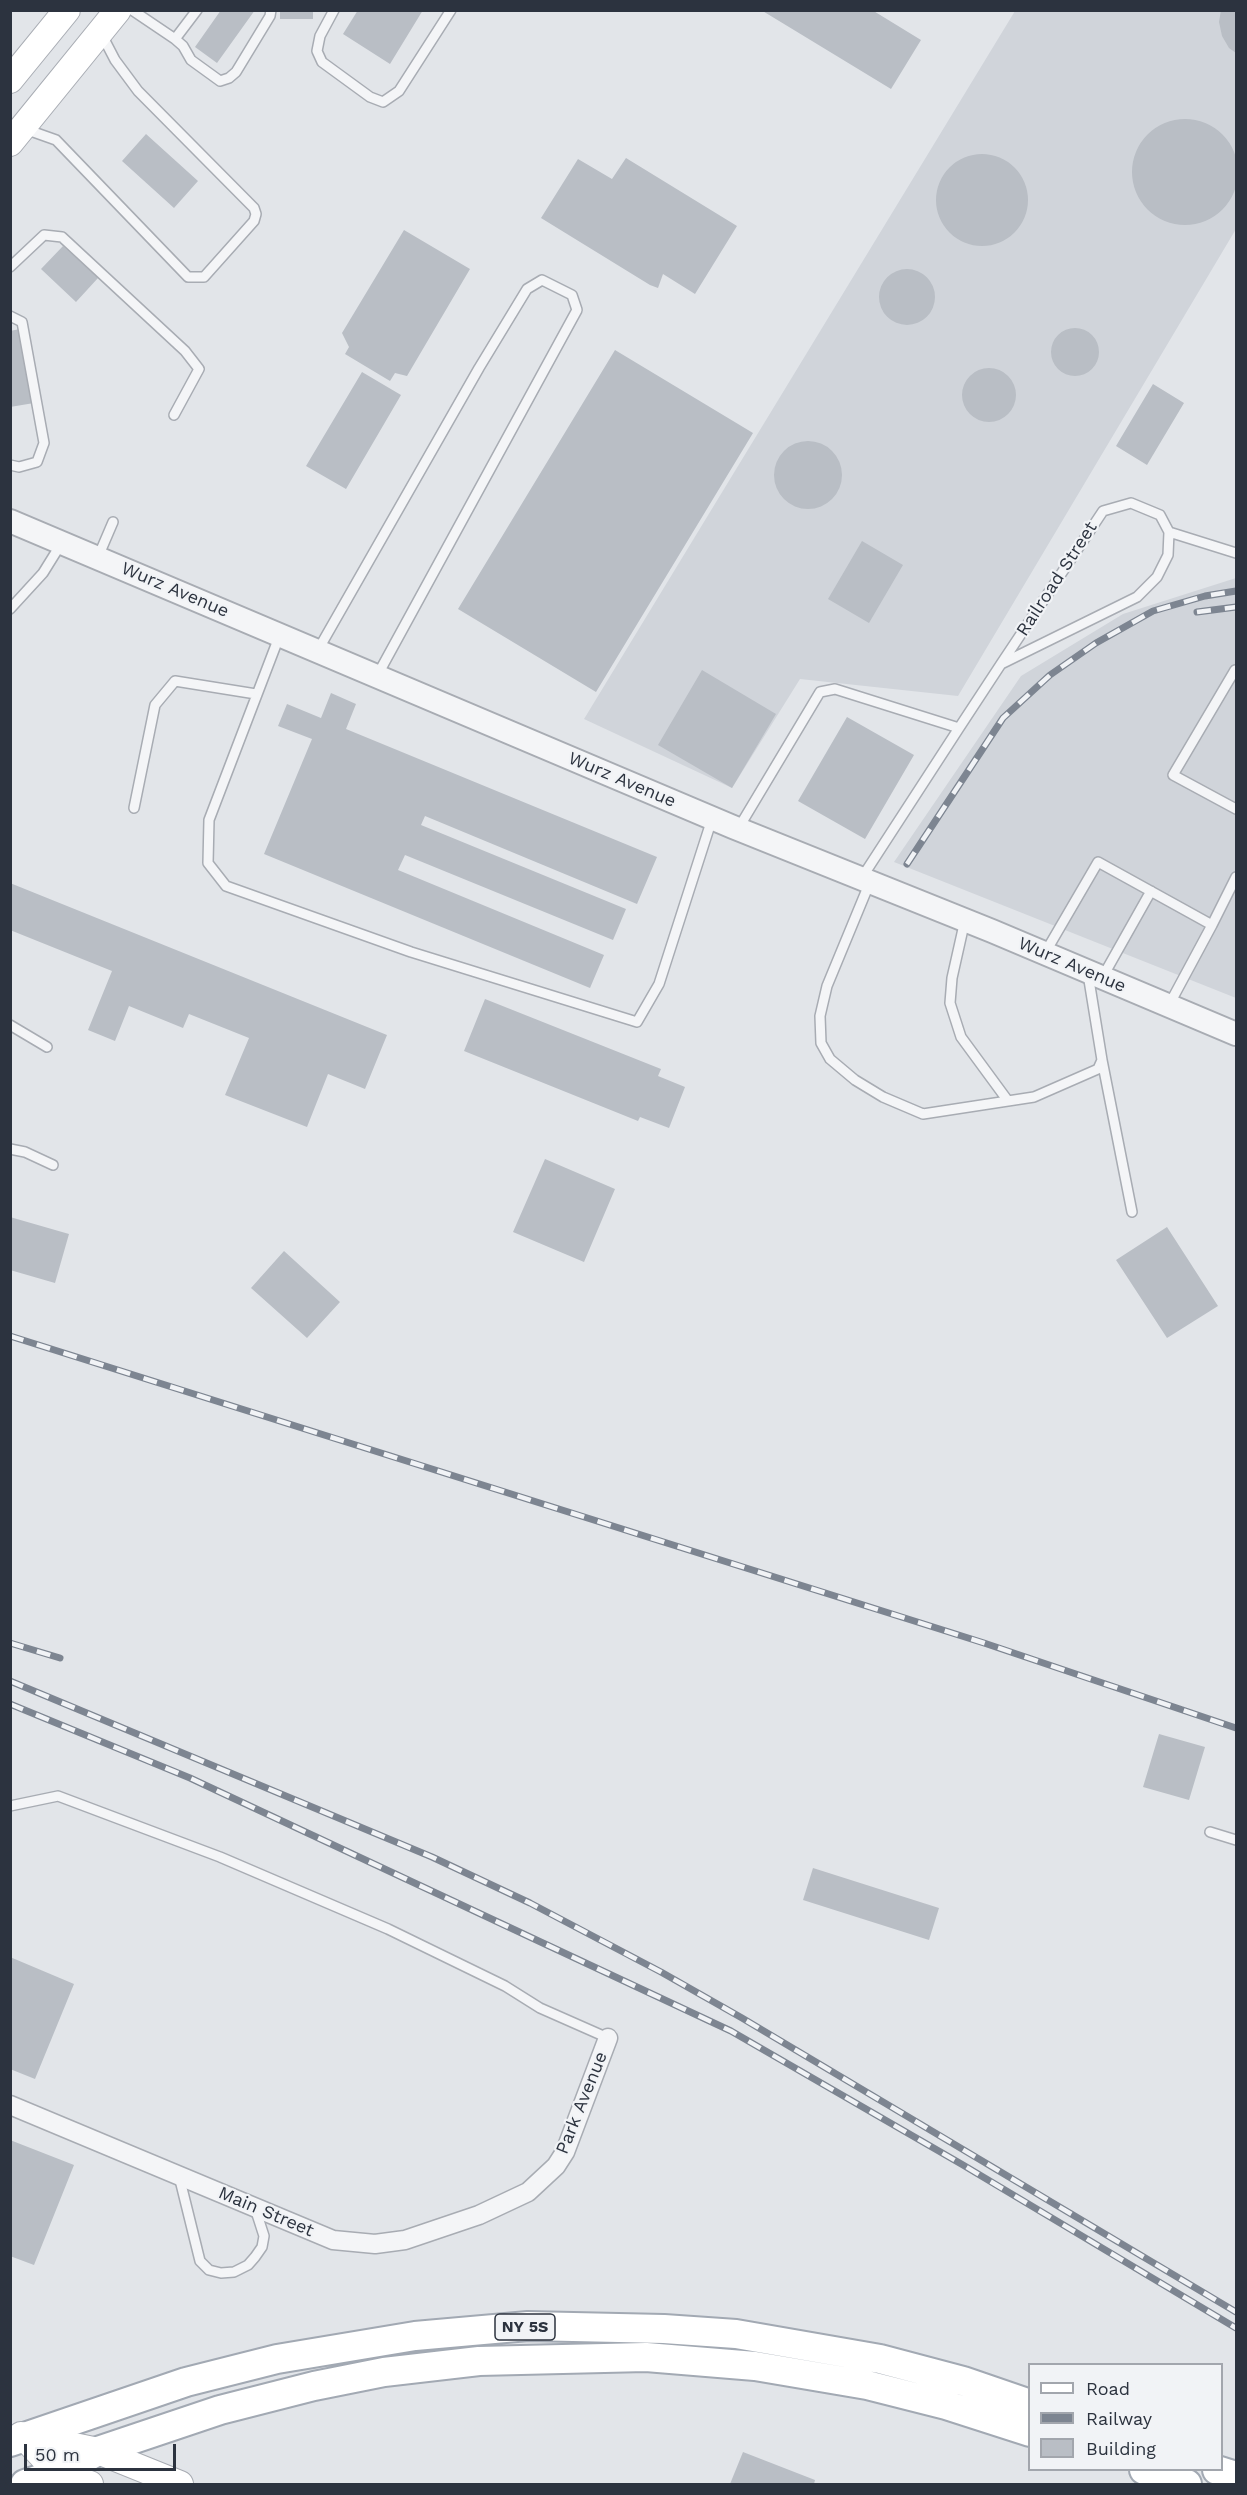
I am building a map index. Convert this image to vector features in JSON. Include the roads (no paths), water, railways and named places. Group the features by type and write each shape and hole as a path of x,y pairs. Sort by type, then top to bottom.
{"main road":[{"path":"10,80 66,10"},
{"path":"17,136 118,10"},
{"name":"NY 5S","path":"15,2437 186,2382 277,2359 414,2336 528,2326 664,2328 736,2334 880,2359 963,2381 1028,2404"},
{"name":"NY 5S","path":"26,2484 58,2473 98,2451 211,2413 314,2386 384,2372 479,2361 646,2357 755,2366 867,2385 946,2405 1028,2432"},
{"path":"15,2437 98,2451 180,2484"},
{"path":"15,2437 58,2473 90,2484"},
{"path":"1150,2471 1187,2484"},
{"path":"1222,2471 1236,2476"}],"street":[{"name":"Wurz Avenue","path":"10,521 712,819 1045,953 1236,1034"},
{"name":"Park Avenue","path":"528,2192 556,2166 565,2152 608,2038"},
{"name":"Main Street","path":"10,2105 333,2240 375,2244 405,2240 468,2219 528,2192"}],"lane":[{"path":"132,10 175,39 200,69 220,81 236,72 270,16 271,10"},
{"path":"175,39 197,10"},
{"path":"334,10 320,36 317,51 322,62 370,97 383,102 399,91 451,10"},
{"path":"17,136 56,140 188,277 204,277 254,221 256,214 254,208 138,91 115,60 101,32"},
{"path":"10,267 44,235 62,237 185,351 200,369 174,415"},
{"path":"318,650 479,368 527,290 542,280 572,295 577,310 377,676"},
{"path":"10,316 22,322 44,443 38,462 19,466 10,465"},
{"name":"Railroad Street","path":"1001,664 1137,597 1157,577 1168,555 1169,532 1160,515 1131,503 1103,511 1001,664 959,728 866,881 827,986 820,1016 821,1043 830,1059 855,1080 883,1097 923,1114 1034,1097 1098,1069 1102,1060"},
{"path":"98,557 113,522"},
{"path":"1169,532 1236,553"},
{"path":"10,609 43,573 62,542"},
{"path":"280,634 209,820 208,863 226,886 411,952 638,1022 659,984 712,819"},
{"path":"1235,670 1173,775 1236,809"},
{"path":"134,808 155,705 175,681 256,694"},
{"path":"738,829 820,692 835,689 959,728"},
{"path":"1045,953 1098,862 1212,925"},
{"path":"1168,1006 1236,877"},
{"path":"1132,1212 1102,1060 1094,974 1150,891"},
{"path":"965,921 952,978 950,1003 961,1037 1008,1101"},
{"path":"10,1025 47,1047"},
{"path":"10,1149 25,1152 53,1165"},
{"path":"10,1806 58,1796 220,1857 388,1929 505,1986 540,2008 608,2038"},
{"path":"1210,1832 1236,1840"},
{"path":"179,2176 201,2260 209,2270 221,2273 234,2272 248,2265 255,2258 262,2247 264,2236 255,2207"}],"railway":[{"path":"907,864 1003,718 1050,675 1096,643 1153,611 1205,596 1236,591"},
{"path":"1197,612 1236,607"},
{"path":"10,1336 984,1643 1236,1728"},
{"path":"10,1643 60,1658"},
{"path":"10,1681 432,1857 530,1903 661,1972 742,2018 1236,2312"},
{"path":"10,1704 190,1778 731,2031 963,2165 1236,2328"}]}
